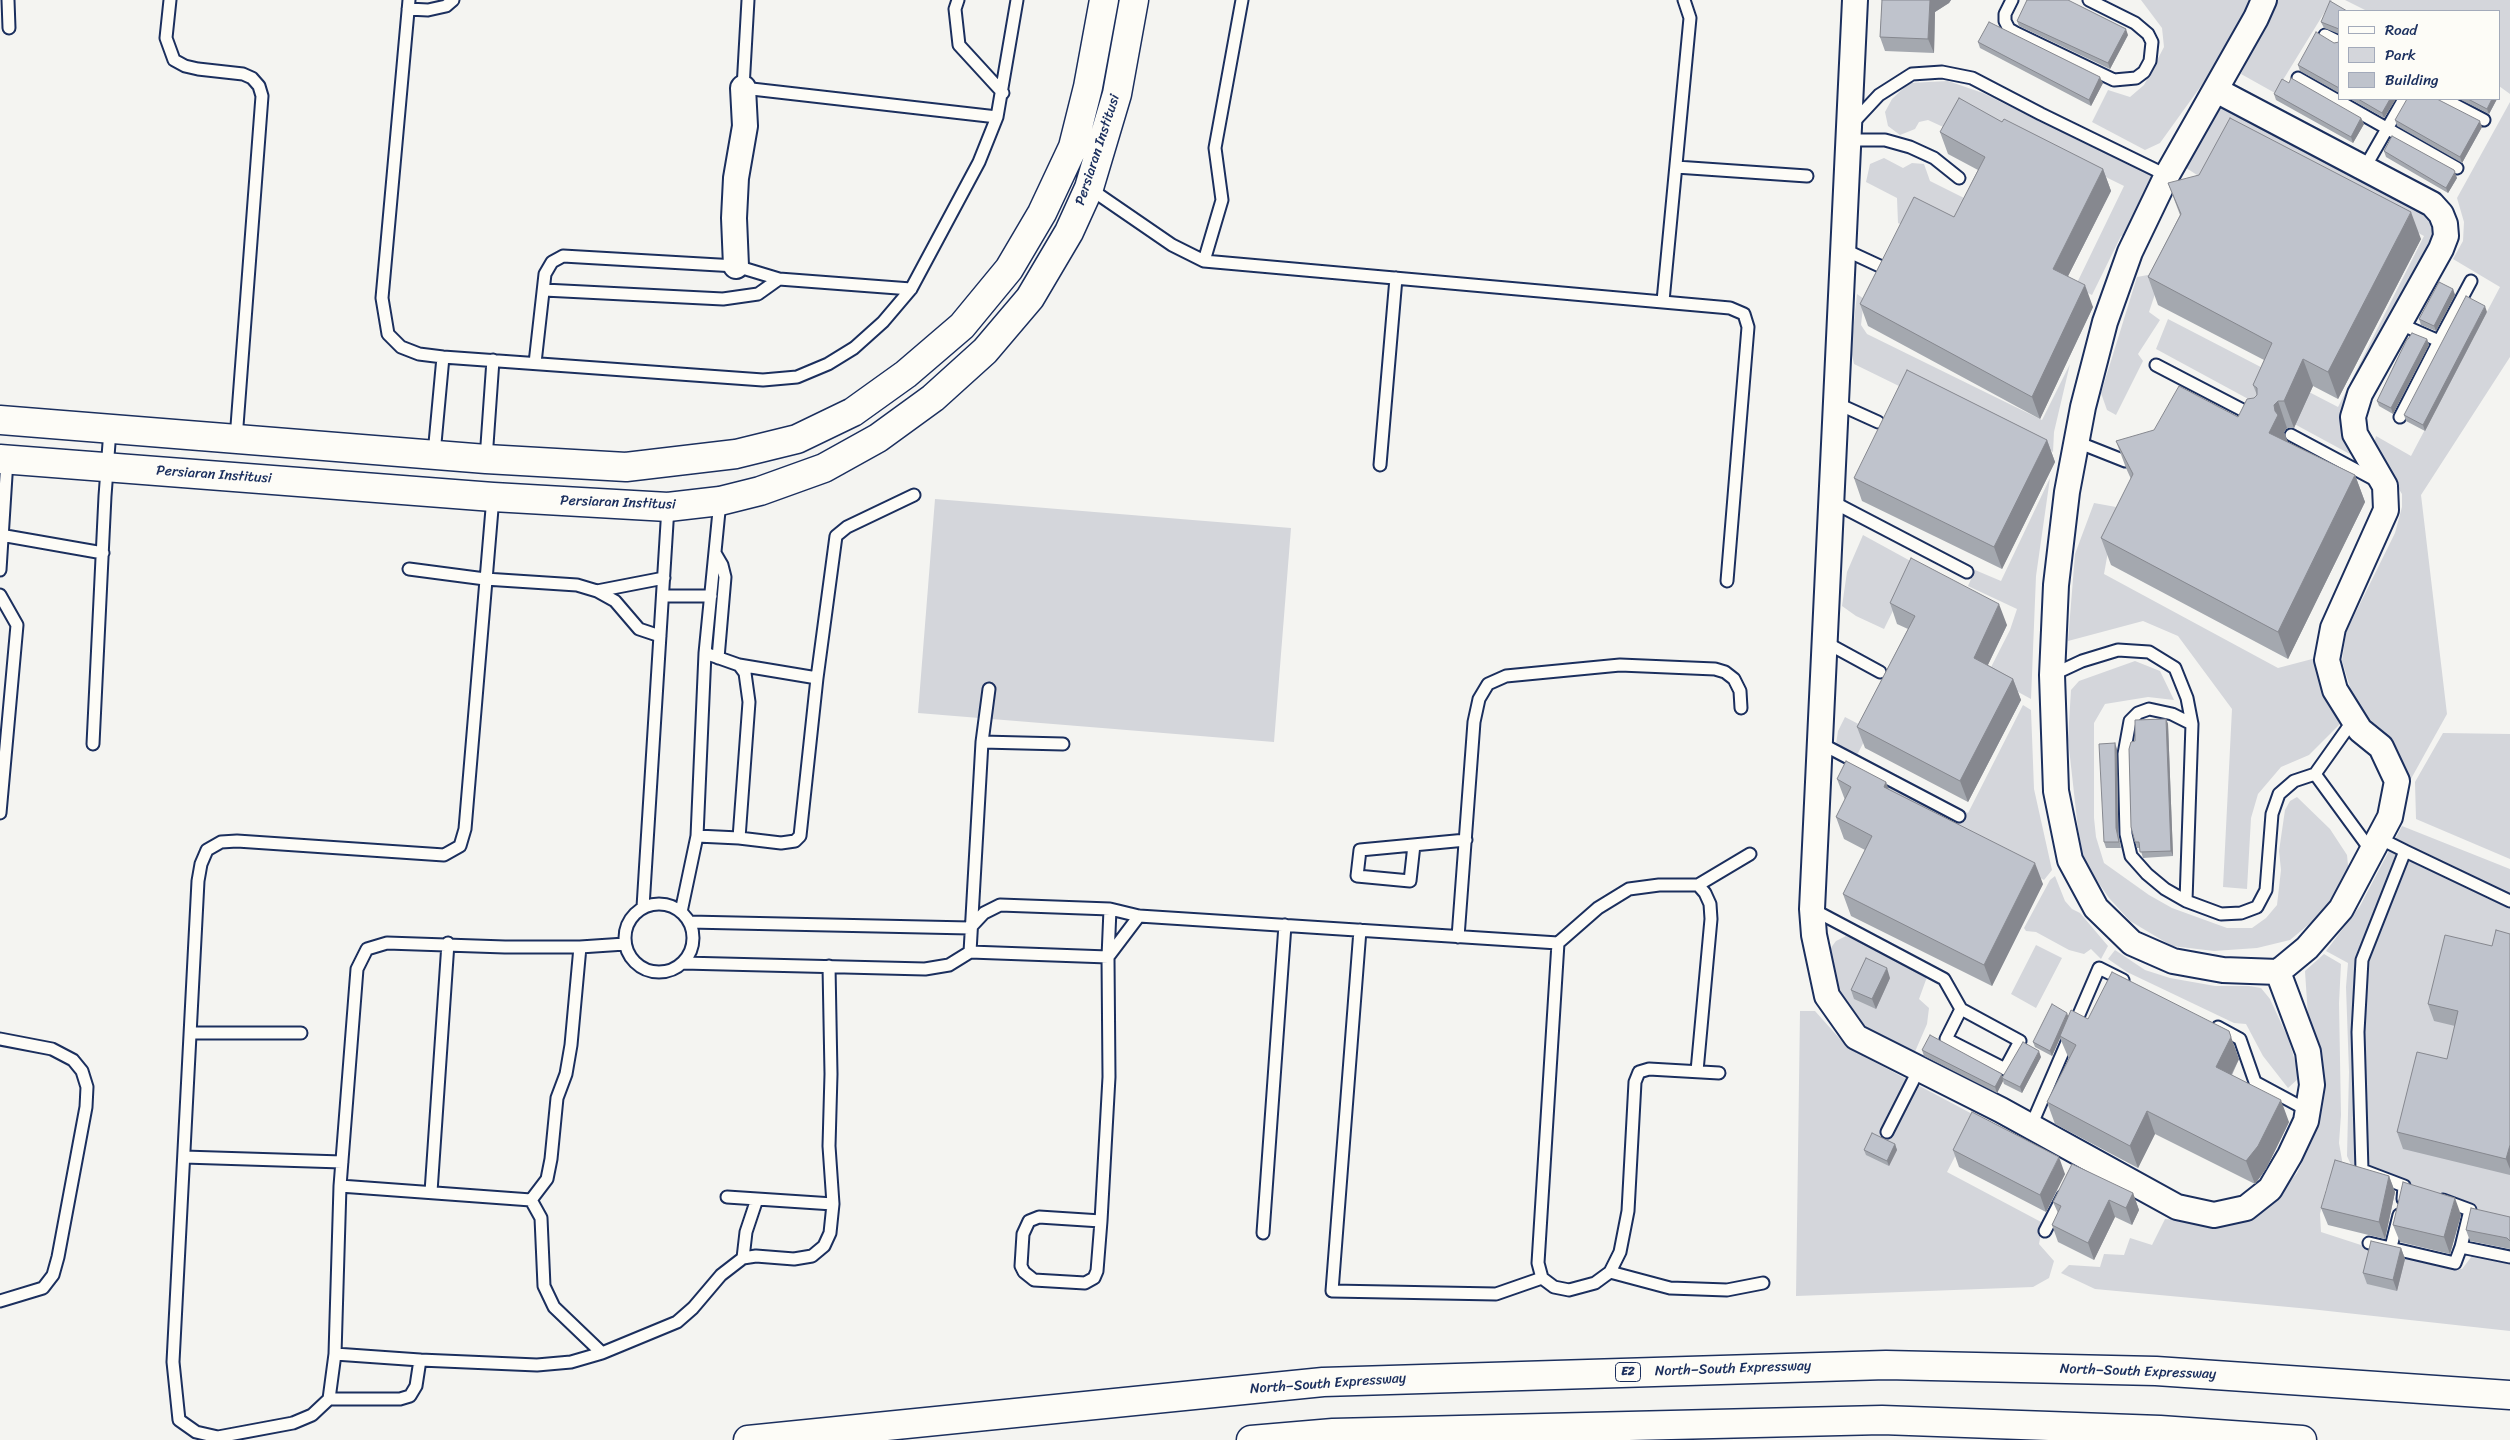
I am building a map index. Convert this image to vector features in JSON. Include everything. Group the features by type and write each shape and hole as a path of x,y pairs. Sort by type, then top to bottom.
{"main road":[{"name":"Persiaran Institusi","path":"0,420 486,459 626,467 736,454 797,439 853,412 906,374 962,326 1009,270 1042,213 1073,147 1088,87 1104,0"},
{"name":"Persiaran Institusi","path":"3,459 493,497 668,507 720,500 760,491 824,468 878,438 932,398 985,351 1030,298 1069,232 1090,188 1117,94 1134,0"},
{"name":"North–South Expressway","path":"748,1440 1323,1382 1886,1365 2156,1371 2510,1396"},
{"path":"1251,1440 1333,1433 1882,1420 2160,1430 2302,1440"}],"street":[{"path":"1855,0 1812,908 1816,944 1827,996 1856,1037 2031,1126 2082,1158 2177,1207 2214,1215 2246,1208 2270,1189 2290,1155 2306,1121 2312,1085 2308,1052 2278,972"},
{"path":"2216,90 2432,204 2445,224 2446,236 2441,249 2398,322 2360,394 2352,417 2355,434 2385,486 2386,510 2332,628 2327,660 2335,690 2360,730 2381,747 2397,781 2390,817 2341,909 2307,948 2278,972 2223,970 2173,960 2132,942 2096,908 2070,860 2056,791 2052,675 2056,585 2067,492 2105,322 2130,252 2171,178 2216,90 2256,18 2264,0"},
{"path":"736,266 734,218 736,178 745,126 742,88"}],"lane":[{"path":"8,0 9,28"},
{"path":"170,0 166,38 174,60 185,66 198,69 243,74 252,78 259,86 262,96 236,439"},
{"path":"453,0 446,6 428,10 409,5 382,298 388,334 401,347 419,354 763,380 797,377 828,364 854,348 883,322 911,289 979,162 997,118 1003,94 1018,0"},
{"path":"748,0 742,88 997,118"},
{"path":"958,0 956,9 959,45 1003,94"},
{"path":"1204,262 1222,200 1215,148 1242,0"},
{"path":"1663,301 1690,18 1684,0"},
{"path":"2012,0 2005,14 2005,21 2009,29 2114,80 2136,78 2144,72 2150,61 2152,42 2148,34 2135,23 2089,0"},
{"path":"2325,35 2338,42"},
{"path":"1959,178 1934,158 1910,146 1848,133 1879,95 1912,74 1942,72 1972,78 2040,114 2171,178"},
{"path":"2298,78 2457,168"},
{"path":"2364,169 2403,100"},
{"path":"2446,100 2484,120"},
{"path":"1676,167 1807,176"},
{"path":"1090,188 1172,245 1204,262 1663,301 1730,308 1744,314 1748,327 1727,581"},
{"path":"1843,249 1884,268"},
{"path":"535,363 545,274 552,262 563,256 736,266 779,279 911,289"},
{"path":"1380,465 1396,278"},
{"path":"544,290 723,299 758,294 779,279"},
{"path":"2400,418 2438,341 2471,281"},
{"path":"2398,322 2438,341"},
{"path":"434,454 444,357"},
{"path":"486,459 494,360"},
{"path":"2156,365 2260,419"},
{"path":"1836,403 1878,422"},
{"path":"93,744 106,466 110,430"},
{"path":"2291,435 2385,486"},
{"path":"2077,442 2125,461"},
{"path":"0,570 3,459"},
{"path":"697,836 781,843 795,841 800,836 817,678 836,536 847,527 914,494"},
{"path":"493,497 465,829 460,846 444,855 236,840 221,842 208,850 201,864 198,881 173,1362 179,1420 196,1432 218,1437 293,1423 312,1415 328,1399 336,1354 340,1186 357,969 366,949 387,943 448,943 505,947 580,947 624,944"},
{"path":"681,912 697,836 705,653 720,500"},
{"path":"1831,500 1967,572"},
{"path":"643,908 668,507"},
{"path":"1,536 103,553"},
{"path":"715,553 722,565 725,577 718,658"},
{"path":"408,569 485,579 577,584 597,591 615,601 638,629 660,636"},
{"path":"597,591 664,578"},
{"path":"0,595 17,626 0,813"},
{"path":"662,596 711,596"},
{"path":"1825,642 1880,672"},
{"path":"2052,675 2082,661 2118,650 2150,652 2175,668 2187,698 2192,724 2186,901"},
{"path":"705,653 740,664 817,678"},
{"path":"738,838 749,702 745,673 740,664"},
{"path":"1458,937 1474,722 1479,699 1488,684 1506,676 1620,665 1715,669 1725,672 1734,679 1740,691 1742,708"},
{"path":"970,952 982,742 989,688"},
{"path":"2192,724 2172,714 2149,709 2138,713 2130,721 2124,754 2126,834 2131,856 2147,874 2165,889 2186,901 2221,914 2241,913 2257,907 2266,890 2272,814 2279,794 2294,781 2315,774 2354,719"},
{"path":"982,742 1063,744"},
{"path":"1820,743 1959,816"},
{"path":"2315,774 2376,845 2405,851 2510,902"},
{"path":"1414,845 1410,881 1357,876 1360,850 1466,840"},
{"path":"2391,1247 2409,1188 2362,1170 2358,1032 2362,960 2405,851"},
{"path":"689,922 970,928 984,913 1000,904 1110,909 1139,916 1558,943 1598,908 1629,889 1659,884 1698,885 1750,854"},
{"path":"1696,1071 1711,919 1710,904 1705,893 1698,885"},
{"path":"683,963 693,943 689,922 681,912 662,904 643,908 628,922 624,944 632,961 648,971 667,972 683,963 925,969 949,965 970,952 1108,957"},
{"path":"1812,908 1944,980 1961,1009 2020,1041 2005,1069 1946,1039 1961,1009"},
{"path":"1101,1221 1039,1217 1029,1221 1023,1234 1021,1266 1024,1272 1034,1280 1085,1283 1094,1278 1097,1270 1101,1221 1109,1077 1108,957 1110,909"},
{"path":"1108,957 1139,916"},
{"path":"1263,1233 1285,925"},
{"path":"1360,930 1332,1291 1496,1294 1542,1278"},
{"path":"431,1192 448,943"},
{"path":"1558,943 1538,1243 1538,1263 1542,1278 1554,1287 1568,1290 1596,1283 1610,1272 1620,1252 1628,1211 1634,1082 1639,1072 1649,1069 1719,1073"},
{"path":"532,1200 547,1179 557,1098 566,1074 571,1045 580,947"},
{"path":"336,1354 537,1365 571,1362 602,1353 676,1322 693,1308 726,1270 743,1258 756,1256 794,1259 812,1256 824,1246 830,1233 833,1204 829,1146 831,1074 829,966"},
{"path":"2031,1126 2099,968 2135,986"},
{"path":"2205,1021 2240,1038 2255,1082 2307,1110"},
{"path":"191,1033 301,1034"},
{"path":"0,1039 52,1049 72,1060 82,1071 87,1087 84,1116 53,1275 44,1288 0,1302"},
{"path":"1887,1132 1919,1069"},
{"path":"184,1157 342,1162"},
{"path":"340,1186 532,1200"},
{"path":"2045,1231 2067,1188"},
{"path":"2369,1242 2454,1264 2474,1211 2432,1196"},
{"path":"727,1197 833,1204"},
{"path":"743,1258 746,1232 757,1199"},
{"path":"532,1200 541,1218 544,1286 554,1307 602,1353"},
{"path":"2461,1247 2510,1257"},
{"path":"1610,1272 1670,1288 1727,1290 1763,1283"},
{"path":"328,1399 400,1399 410,1396 416,1386 420,1360"}],"green space":[{"path":"2141,0 2253,0 2234,40 2160,143 2145,150 2092,122 2108,90 2130,97 2144,85 2164,47 2162,28"},
{"path":"2275,0 2332,0 2275,93 2241,74"},
{"path":"2345,0 2510,0 2510,94 2500,87 2500,10 2365,10"},
{"path":"1948,81 1983,93 2037,120 2141,167 2153,177 2133,233 2121,236 2092,295 2075,287 2124,186 1964,107 1952,131 1928,120 1919,122 1915,129 1900,135 1888,126 1885,112 1892,99 1909,83"},
{"path":"2217,98 2433,212 2438,227 2367,363 2359,459 2156,349 2168,319 2338,407 2424,236 2234,136 2208,182 2180,164"},
{"path":"2510,102 2510,357 2421,495 2447,714 2407,786 2386,737 2356,707 2342,661 2346,632 2395,533 2402,507 2402,494 2388,472 2371,455 2376,436 2411,456 2500,287 2453,259 2463,241 2464,222 2457,198"},
{"path":"1884,158 1903,168 1912,163 1924,164 1930,181 1964,198 1953,222 1913,230 1898,223 1897,198 1866,182 1870,164"},
{"path":"2153,274 2159,282 2149,312 2160,320 2138,354 2143,361 2116,415 2107,410 2101,393 2137,277"},
{"path":"1857,294 1864,299 1861,325 1867,334 2042,420 2070,364 2054,432 2053,452 1908,379 1903,388 1854,364 1851,350"},
{"path":"2050,478 2036,576 2031,699 1987,675 2010,630 2017,609 1968,586 1975,570 2001,581"},
{"path":"935,499 1291,528 1274,742 918,713"},
{"path":"2094,503 2116,507 2104,574 2278,668 2316,658 2340,724 2309,755 2281,767 2258,794 2251,818 2247,889 2223,887 2232,709 2178,636 2143,621 2068,641 2075,554"},
{"path":"1863,535 1916,564 1884,629 1856,616 1842,606 1847,572"},
{"path":"2135,661 2160,671 2174,700 2148,697 2105,704 2094,723 2094,818 2096,837 2104,863 2149,895 2172,908 2227,928 2252,928 2266,918 2277,905 2281,870 2279,851 2285,810 2290,801 2297,797 2330,829 2347,855 2349,876 2325,911 2290,940 2257,948 2214,951 2172,946 2130,921 2109,898 2084,862 2078,829 2068,739 2071,690 2079,681"},
{"path":"2023,705 2031,710 2034,789 2052,870 2044,880 1863,786 1874,765 1968,813"},
{"path":"1845,717 1870,730 1857,755 1836,744 1838,731"},
{"path":"2443,733 2510,734 2510,859 2416,819 2415,782"},
{"path":"2402,826 2510,869 2510,1221 2356,1176 2347,1156 2349,1072 2346,987 2348,963 2326,951 2360,906"},
{"path":"2055,876 2065,901 2072,909 2080,913 2108,946 2101,959 2091,949 2084,954 2069,950 2036,932 2026,931 2024,928 2050,880"},
{"path":"1846,936 1860,940 1927,977 1919,999 1929,1008 1927,1024 1914,1054 1858,1025 1835,996 1830,949 1836,941"},
{"path":"2036,945 2062,958 2036,1008 2011,994"},
{"path":"2115,950 2145,970 2170,978 2215,986 2261,988 2270,999 2288,1038 2300,1077 2288,1088 2263,1056 2246,1024 2234,1023 2127,972 2108,959"},
{"path":"2324,954 2341,964 2339,1003 2341,1115 2339,1143 2343,1166 2326,1188 2320,1214 2321,1232 2364,1246 2462,1269 2472,1256 2510,1263 2510,1331 2310,1309 2095,1289 2061,1273 2069,1265 2100,1267 2104,1254 2124,1255 2130,1238 2152,1245 2165,1219 2225,1224 2267,1209 2297,1173 2313,1139 2322,1098 2319,1045 2308,1017 2305,971"},
{"path":"1800,1011 1815,1011 1848,1048 1976,1116 1947,1172 2043,1223 2039,1244 2054,1261 2049,1278 2033,1287 1796,1296"}],"building":[{"path":"1882,0 1930,0 1928,39 1880,37"},
{"path":"2027,0 2068,0 2126,29 2108,63 2017,21"},
{"path":"2330,1 2345,10 2338,10 2338,29 2321,22"},
{"path":"1989,22 2100,77 2089,100 1978,42"},
{"path":"2316,32 2334,43 2338,42 2338,87 2298,65"},
{"path":"2291,78 2361,118 2351,137 2274,94 2282,79 2289,83"},
{"path":"1959,98 2002,122 2004,119 2103,169 2053,269 2085,285 2032,397 1860,304 1914,197 1954,217 1985,157 1940,132"},
{"path":"2360,100 2389,100 2382,113"},
{"path":"2406,100 2439,100 2480,121 2460,157 2395,120"},
{"path":"2470,100 2492,100 2487,109"},
{"path":"2230,118 2411,212 2328,372 2303,359 2284,401 2278,401 2274,405 2278,415 2269,433 2355,475 2278,632 2101,538 2133,474 2116,441 2154,430 2179,386 2238,417 2247,399 2254,398 2257,395 2257,388 2253,385 2272,343 2148,277 2181,214 2168,183 2199,175"},
{"path":"2392,136 2454,170 2455,172 2446,188 2384,151"},
{"path":"2439,282 2453,289 2434,326 2419,319"},
{"path":"2466,296 2485,306 2423,425 2404,415"},
{"path":"2412,333 2427,339 2391,408 2377,401 2407,339"},
{"path":"1907,370 2047,440 1994,547 1854,478"},
{"path":"1911,558 1999,604 1974,658 2013,679 1960,781 1857,727 1915,616 1890,603"},
{"path":"2166,719 2171,851 2140,852 2139,842 2135,842 2131,827 2129,749 2131,742 2135,741 2135,720"},
{"path":"2115,743 2116,828 2119,842 2104,842 2099,744"},
{"path":"1846,761 1886,782 1884,787 2035,863 1984,965 1843,894 1872,836 1836,817 1851,787 1837,779"},
{"path":"2496,930 2510,934 2510,1145 2506,1159 2397,1132 2417,1052 2447,1059 2458,1011 2428,1004 2445,935 2492,946"},
{"path":"1866,958 1887,968 1872,999 1851,990"},
{"path":"2112,972 2229,1031 2231,1037 2216,1067 2281,1100 2258,1146 2246,1161 2147,1111 2130,1146 2047,1102 2076,1045 2060,1036 2071,1010 2088,1019"},
{"path":"2052,1004 2067,1013 2050,1051 2033,1042"},
{"path":"1930,1035 2002,1074 1995,1087 1922,1050"},
{"path":"2023,1042 2039,1051 2020,1087 2002,1078"},
{"path":"1972,1112 2059,1157 2040,1195 1953,1150"},
{"path":"1872,1133 1895,1144 1887,1161 1864,1150"},
{"path":"2335,1160 2389,1176 2379,1222 2321,1208"},
{"path":"2072,1164 2133,1193 2126,1208 2109,1200 2088,1243 2052,1225 2061,1206 2053,1202"},
{"path":"2403,1182 2455,1198 2444,1237 2393,1225"},
{"path":"2471,1208 2510,1217 2510,1241 2507,1238 2466,1230"},
{"path":"2371,1241 2401,1248 2393,1280 2363,1273"}]}
